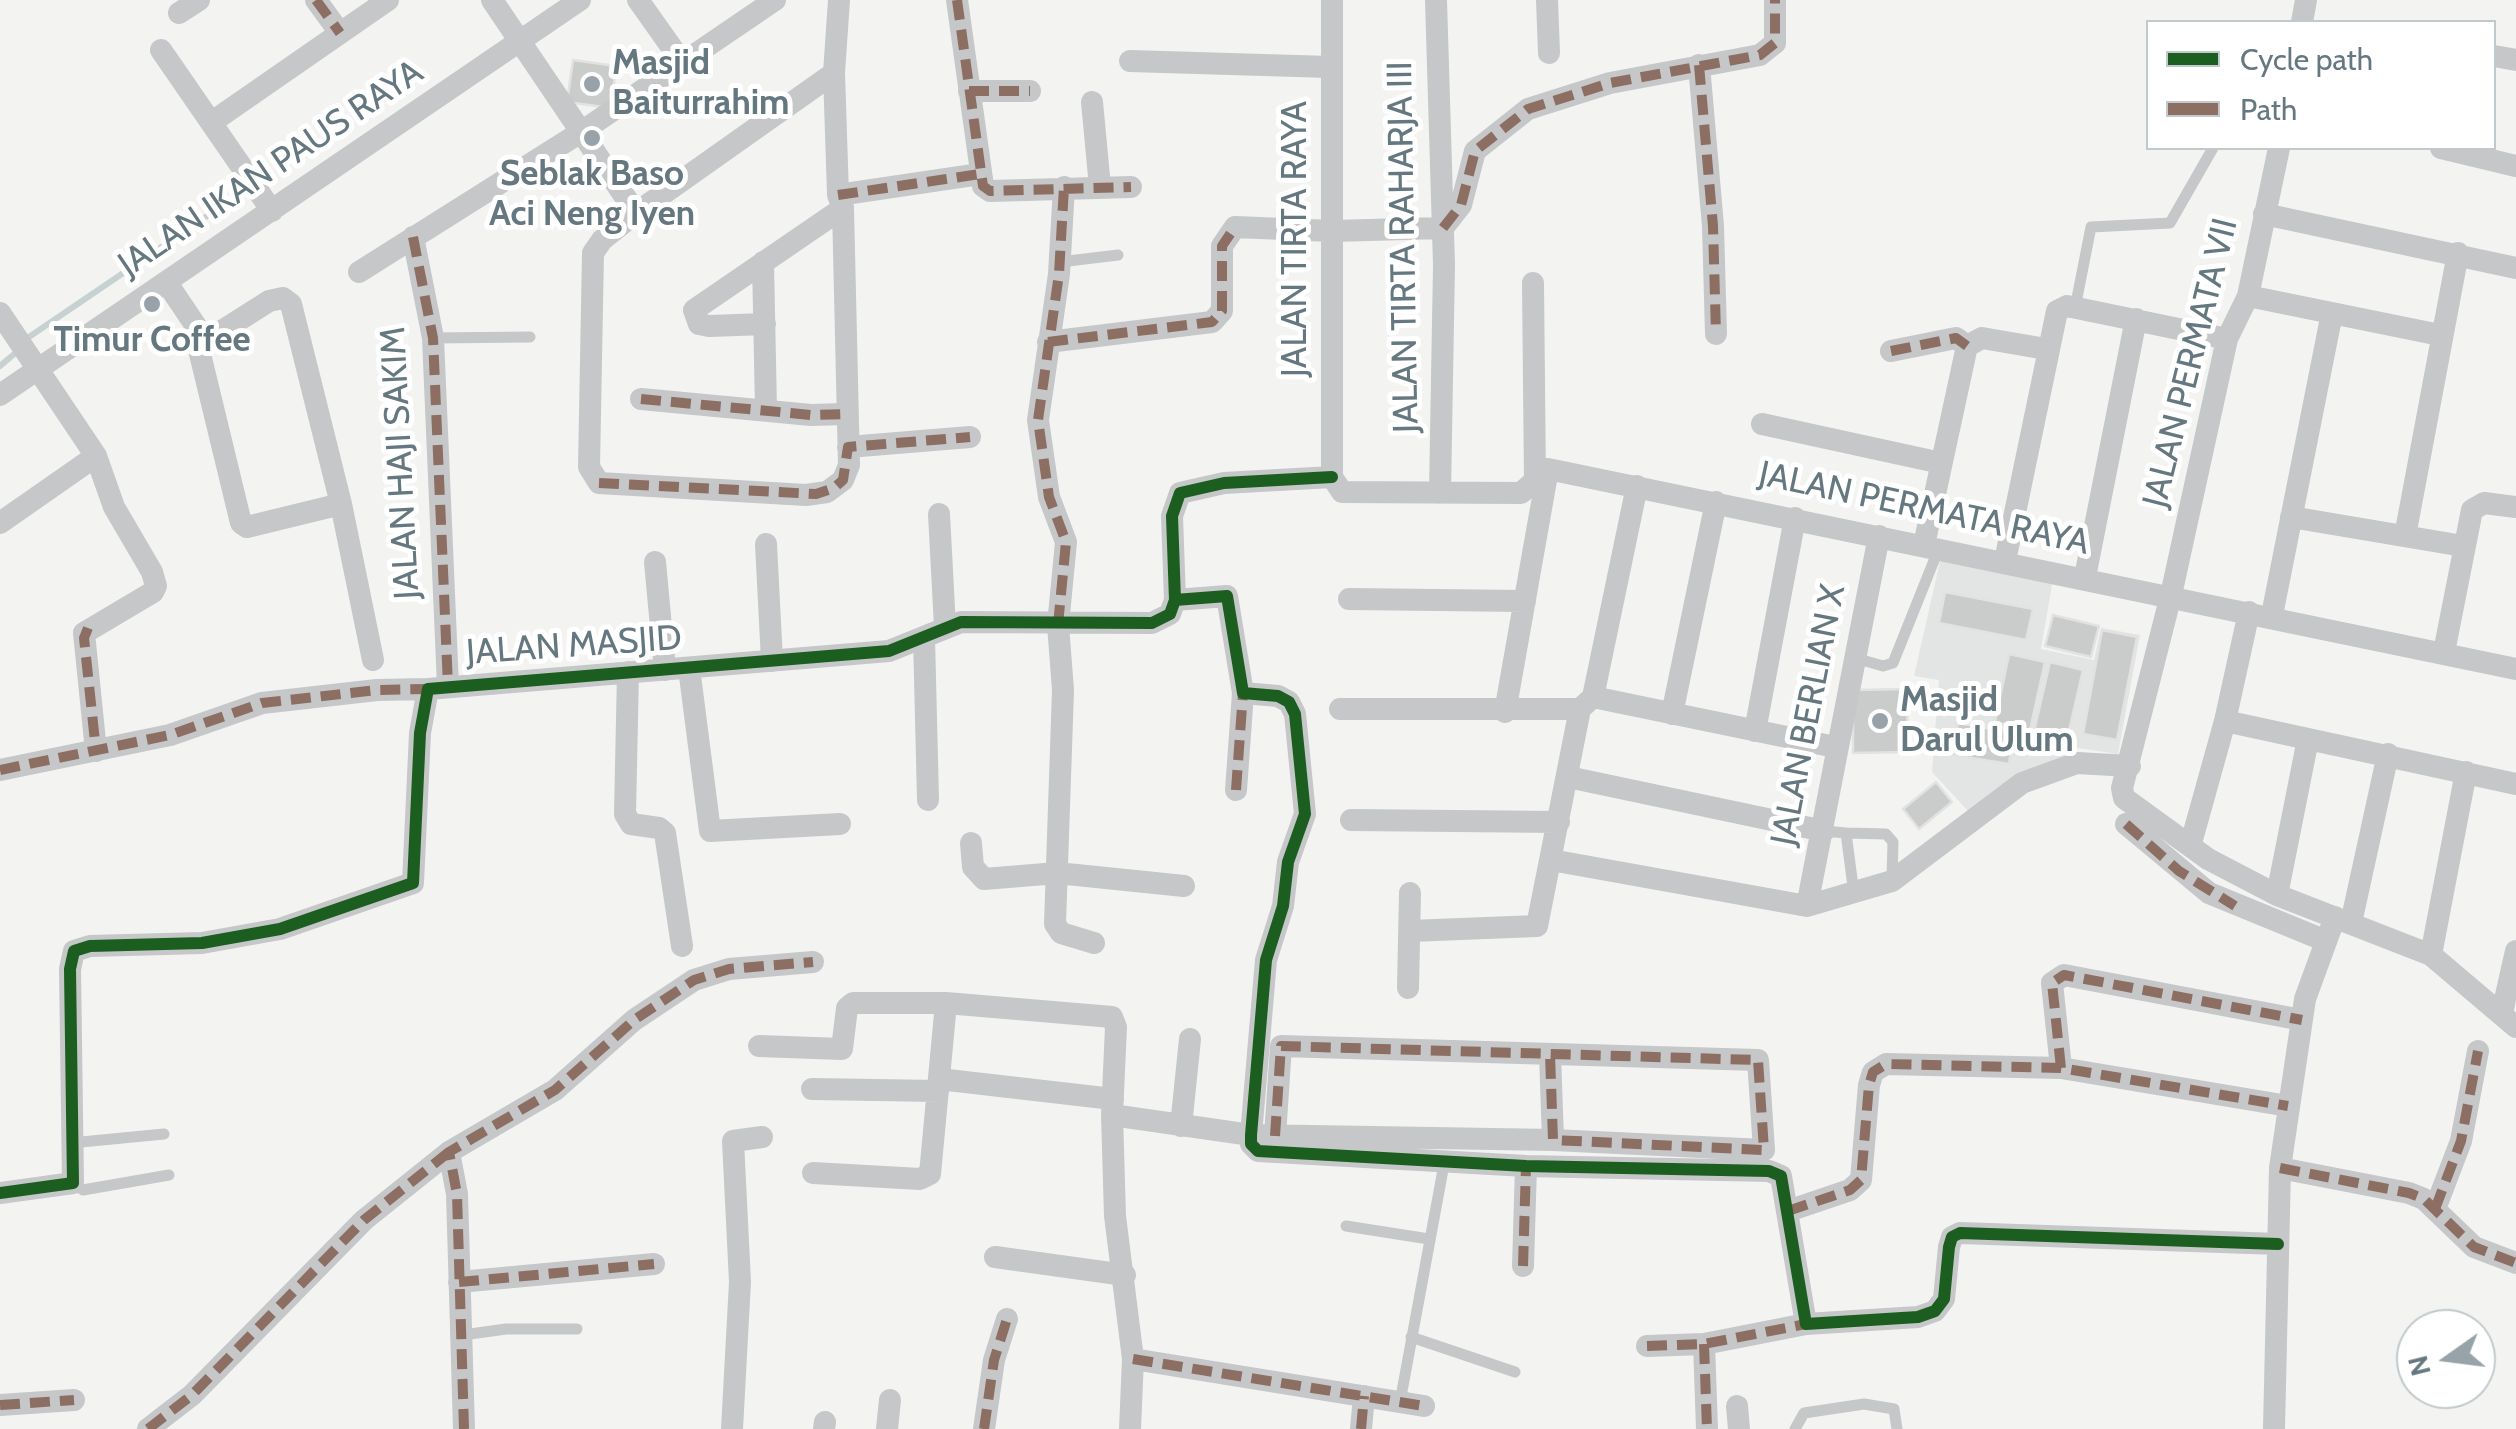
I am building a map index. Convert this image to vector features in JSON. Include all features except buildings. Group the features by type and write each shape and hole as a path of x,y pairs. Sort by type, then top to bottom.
{"street":[{"path":"316,0 340,33"},
{"path":"212,122 388,0"},
{"path":"492,0 636,213"},
{"name":"JALAN IKAN PAUS RAYA","path":"0,394 31,354 167,283 262,196 520,42 580,0"},
{"path":"638,0 682,62"},
{"path":"359,272 581,132 774,0"},
{"path":"834,73 636,213 602,240 593,253 590,468 599,484 816,494 843,480 848,447 834,73 839,0"},
{"path":"957,0 983,186 990,190 1131,187"},
{"name":"JALAN TIRTA RAYA","path":"1332,0 1332,477"},
{"name":"JALAN TIRTA RAHARJA III","path":"1436,0 1443,228 1440,493"},
{"path":"1547,0 1548,53"},
{"path":"1048,342 1212,322 1222,311 1222,246 1235,226 1332,231 1443,228 1461,205 1475,151 1528,109 1566,94 1699,65 1746,59 1769,50 1775,43 1775,0"},
{"path":"161,50 262,196"},
{"path":"1130,62 1330,67"},
{"path":"1699,65 1714,226 1716,334"},
{"path":"969,91 1030,91"},
{"path":"1092,102 1100,187"},
{"name":"JALAN PERMATA VII","path":"2130,766 2172,595 2227,339 2248,296 2279,150"},
{"path":"2450,150 2516,166"},
{"path":"765,324 709,326 694,318 694,310 840,202 980,174"},
{"path":"1064,187 1060,262 1038,420 1050,497 1066,542 1058,625 1063,690 1056,928 1094,943"},
{"path":"2264,214 2516,268"},
{"name":"JALAN HAJI SAKIM","path":"413,238 433,338 438,688"},
{"path":"2405,536 2458,253"},
{"path":"762,262 766,410"},
{"path":"167,283 206,341"},
{"path":"1505,712 1526,601 1542,476 1534,284"},
{"path":"2248,296 2440,334"},
{"path":"341,504 247,527 241,524 200,354 206,341 269,301 283,298 291,304 341,504 372,660"},
{"path":"2004,561 2046,349 2058,310 2075,308 2227,339"},
{"path":"2191,843 2225,720 2292,517 2332,312"},
{"path":"0,313 96,456 114,507 152,572 156,586 153,592 84,633 96,751"},
{"path":"2085,578 2136,319"},
{"path":"1891,351 1956,338 1967,346"},
{"path":"1931,547 1941,463 1967,346 1982,338 2046,349"},
{"path":"641,399 846,414"},
{"path":"1762,424 1941,463"},
{"path":"848,447 970,437"},
{"path":"0,523 96,456"},
{"name":"JALAN PERMATA RAYA","path":"1332,477 1342,492 1521,493 1542,476 1637,486 2516,668"},
{"path":"1236,790 1243,694 1231,600 1222,595 1175,600 1172,516 1180,493 1224,484 1332,477"},
{"path":"1410,932 1538,926 1568,777 1637,486"},
{"path":"1672,714 1716,502"},
{"path":"2444,652 2464,546 2477,505 2516,507"},
{"path":"928,800 939,514"},
{"path":"2292,517 2464,546"},
{"path":"1754,730 1794,518"},
{"name":"JALAN BERLIAN X","path":"1807,906 1835,832 1835,747 1878,536"},
{"path":"766,544 772,661"},
{"path":"655,562 665,670"},
{"path":"1349,599 1526,601"},
{"name":"JALAN MASJID","path":"74,1184 70,969 74,951 90,946 202,943 280,929 410,886 417,870 420,733 438,688 899,650 961,622 1152,623 1170,614 1175,600"},
{"path":"690,668 710,832 840,824"},
{"path":"628,672 625,814 631,824 660,828 666,833 682,946"},
{"path":"0,770 170,735 262,703 377,690 438,688"},
{"path":"1243,694 1278,696 1295,714 1305,814 1288,862 1283,906 1266,960 1250,1144 1258,1151 1526,1166 1769,1171 1782,1176 1806,1324"},
{"path":"1340,709 1505,712 1587,703 1672,714 1835,747"},
{"path":"2225,720 2516,784"},
{"path":"2277,895 2308,740"},
{"path":"2274,1429 2280,1168 2302,1020 2326,941 2343,920 2388,754"},
{"path":"1552,860 1807,906 1892,881 2022,783 2076,763 2130,766 2122,788 2124,798 2208,859 2277,895 2431,955 2509,1020"},
{"path":"2431,955 2466,772"},
{"path":"1568,777 1835,832"},
{"path":"1351,820 1559,822"},
{"path":"2126,824 2179,871 2235,906 2326,941"},
{"path":"971,843 973,867 984,879 1057,873 1184,886"},
{"path":"2208,859 2202,869 2235,906"},
{"path":"1408,988 1410,892"},
{"path":"2509,1020 2516,951"},
{"path":"148,1429 192,1395 364,1220 449,1152 556,1090 634,1020 694,980 729,969 812,962"},
{"path":"2061,1068 2052,982 2064,975 2302,1020"},
{"path":"813,1173 926,1177 930,1174 946,1003"},
{"path":"759,1046 842,1049 849,1004 946,1003 1112,1017 1116,1027 1112,1107 1116,1216 1133,1359 1130,1429"},
{"path":"1182,1126 1190,1039"},
{"path":"812,1088 938,1085 1112,1107 1182,1126 1251,1135 1275,1136 1553,1140 1764,1150 1758,1060 1281,1046 1275,1136"},
{"path":"2435,1209 2461,1141 2478,1051"},
{"path":"1550,1054 1553,1140"},
{"path":"1788,1211 1850,1190 1862,1180 1869,1085 1873,1072 1886,1064 2061,1068 2288,1106"},
{"path":"732,1429 740,1282 733,1141 762,1137"},
{"path":"449,1152 457,1194 464,1429"},
{"path":"1523,1266 1526,1166"},
{"path":"2280,1168 2409,1192 2435,1209 2474,1247 2516,1262"},
{"path":"0,1193 74,1184"},
{"path":"1647,1346 1704,1344 1806,1324 1918,1317 1935,1312 1944,1299 1952,1237 1960,1233 2278,1244"},
{"path":"995,1257 1125,1275"},
{"path":"460,1282 654,1264"},
{"path":"984,1429 994,1360 1006,1319"},
{"path":"1704,1344 1707,1429"},
{"path":"1133,1359 1424,1406"},
{"path":"1361,1429 1364,1396"},
{"path":"0,1405 74,1400"},
{"path":"887,1429 890,1400"}],"lane":[{"path":"2075,308 2091,227 2170,223 2211,150"},
{"path":"1060,262 1118,255"},
{"path":"433,338 530,337"},
{"path":"1855,658 1883,666 1893,663 1931,547"},
{"path":"1854,894 1835,832 1886,834 1893,842 1892,881"},
{"path":"71,1143 164,1134"},
{"path":"1400,1402 1445,1159"},
{"path":"74,1184 83,1190 169,1174"},
{"path":"1346,1226 1430,1239"},
{"path":"463,1335 506,1329 576,1329"},
{"path":"1412,1337 1515,1372"},
{"path":"1795,1429 1804,1413 1864,1404 1894,1409 1897,1429"}],"shaded area":[{"path":"1941,557 2053,579 2041,649 2094,660 2101,628 2140,635 2118,754 2078,748 1969,812 1932,772 1939,680 1914,676"}],"waterway":[{"path":"26,339 244,191"},
{"path":"0,366 19,350"}],"marked path":[{"path":"316,0 340,33"},
{"path":"957,0 983,186 990,191 1131,187"},
{"path":"1443,228 1461,205 1475,151 1528,109 1610,83 1760,55 1775,43 1775,0"},
{"path":"1699,65 1713,226 1716,334"},
{"path":"969,91 1030,91"},
{"path":"838,195 980,174"},
{"path":"1058,625 1066,542 1049,497 1038,420 1059,274 1064,187"},
{"path":"1048,342 1212,322 1222,311 1222,246 1235,227"},
{"path":"413,237 433,338 448,686"},
{"path":"1891,351 1956,338 1967,346"},
{"path":"641,399 811,415 845,414"},
{"path":"599,483 816,494 843,480 848,447 970,437"},
{"path":"88,628 84,638 96,751"},
{"path":"0,770 170,735 262,703 377,690 428,689"},
{"path":"1236,790 1243,693"},
{"path":"2126,824 2179,871 2235,906"},
{"path":"464,1429 457,1194 449,1152 555,1090 634,1020 694,980 729,969 813,962"},
{"path":"2061,1068 2052,983 2064,975 2302,1020"},
{"path":"1275,1136 1281,1046 1758,1060 1764,1150 1553,1140 1550,1054"},
{"path":"2435,1209 2461,1141 2478,1051"},
{"path":"1788,1211 1850,1190 1861,1180 1869,1085 1873,1072 1886,1064 2061,1068 2288,1106"},
{"path":"148,1429 192,1395 364,1220 449,1152"},
{"path":"1523,1266 1526,1166"},
{"path":"2280,1168 2424,1199 2474,1247 2516,1263"},
{"path":"459,1282 654,1264"},
{"path":"984,1429 994,1360 1007,1319"},
{"path":"1647,1346 1704,1344 1806,1324"},
{"path":"1704,1344 1707,1429"},
{"path":"1133,1359 1424,1406"},
{"path":"1361,1429 1364,1396"},
{"path":"0,1405 74,1400"}],"cycle path":[{"path":"0,1193 73,1183 70,969 74,951 90,946 202,943 280,929 413,883 420,733 428,689 889,651 961,622 1152,623 1170,614 1175,600 1172,516 1180,493 1224,483 1332,477"},
{"path":"1175,600 1227,596 1243,693 1278,696 1289,702 1295,714 1305,814 1288,862 1283,906 1266,960 1251,1135 1251,1144 1258,1151 1526,1166 1769,1171 1781,1176 1806,1324 1918,1317 1935,1311 1944,1299 1952,1237 1960,1233 2278,1244"}],"place":[{"name":"Masjid Baiturrahim","path":"592,84"},
{"name":"Seblak Baso Aci Neng Iyen","path":"592,138"},
{"name":"Timur Coffee","path":"152,304"},
{"name":"Masjid Darul Ulum","path":"1880,721"}]}
